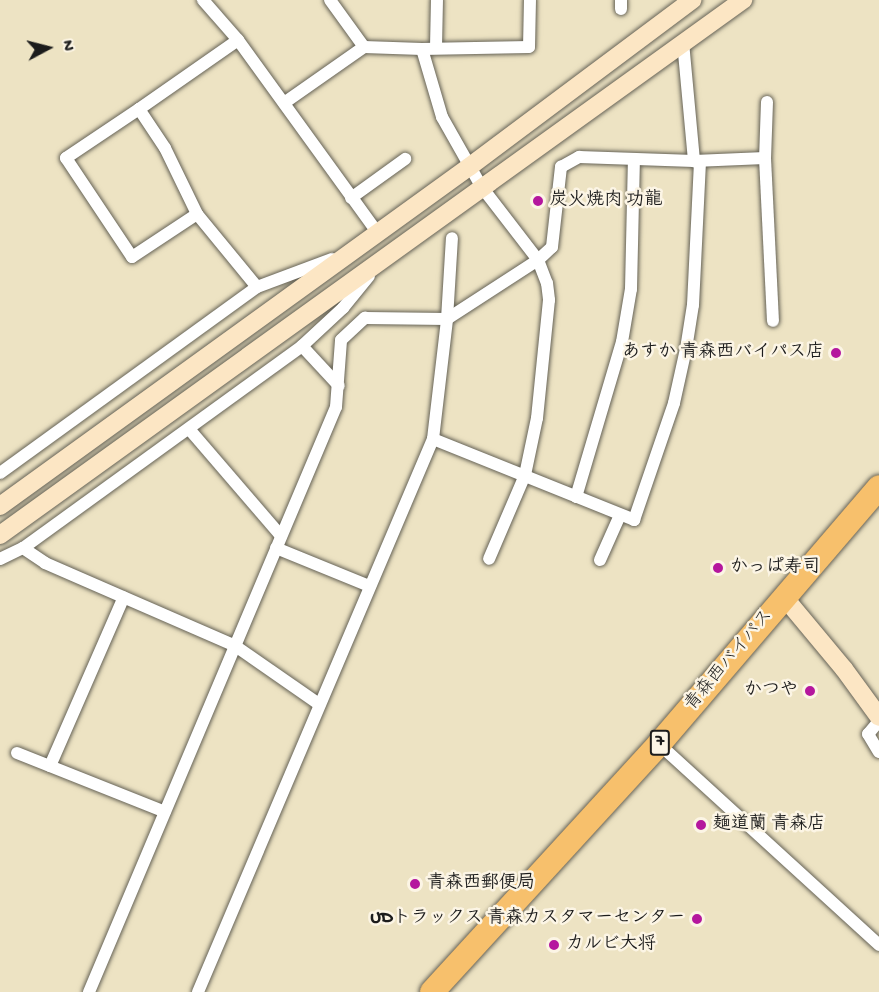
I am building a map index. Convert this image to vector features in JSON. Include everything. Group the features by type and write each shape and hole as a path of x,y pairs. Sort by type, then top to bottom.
{"highway":[{"name":"青森西バイパス","path":"432,992 659,744 879,487"}],"street":[{"path":"203,0 238,40 377,232"},
{"path":"330,0 364,47"},
{"path":"436,47 437,0"},
{"path":"284,103 364,47 422,49 529,47 530,0"},
{"path":"0,506 469,167 692,0"},
{"path":"0,535 481,186 743,0"},
{"path":"197,214 132,257 66,158 238,40"},
{"path":"433,439 634,520 674,403 693,305 697,161 683,42"},
{"path":"422,49 442,117 481,186 538,260 547,283 549,300 537,418 525,475 489,560"},
{"path":"767,102 765,159 773,321"},
{"path":"139,109 165,148 197,214 256,287"},
{"path":"89,992 336,407 341,340 365,318 447,319 538,260 552,247 561,167 579,157 697,161 765,159"},
{"path":"351,198 405,159"},
{"path":"576,497 622,342 631,289 634,160"},
{"path":"198,992 433,439 447,319 452,238"},
{"path":"0,473 256,287 345,255"},
{"path":"0,559 23,548 302,346 343,308 383,259"},
{"path":"302,346 339,386"},
{"path":"189,429 281,536"},
{"path":"600,560 620,515"},
{"path":"23,548 45,563 234,645 320,704"},
{"path":"276,548 369,586"},
{"path":"50,766 124,597"},
{"path":"784,597 844,669 879,719 868,734 879,752"},
{"path":"659,744 879,945"},
{"path":"17,753 165,812"}],"place":[{"name":"炭火焼肉 功龍","path":"538,201"},
{"name":"あすか 青森西バイパス店","path":"836,353"},
{"name":"かっぱ寿司","path":"718,568"},
{"name":"かつや","path":"810,691"},
{"name":"麺道蘭 青森店","path":"701,825"},
{"name":"青森西郵便局","path":"415,884"},
{"name":"UDトラックス 青森カスタマーセンター","path":"697,919"},
{"name":"カルビ大将","path":"554,945"}]}
